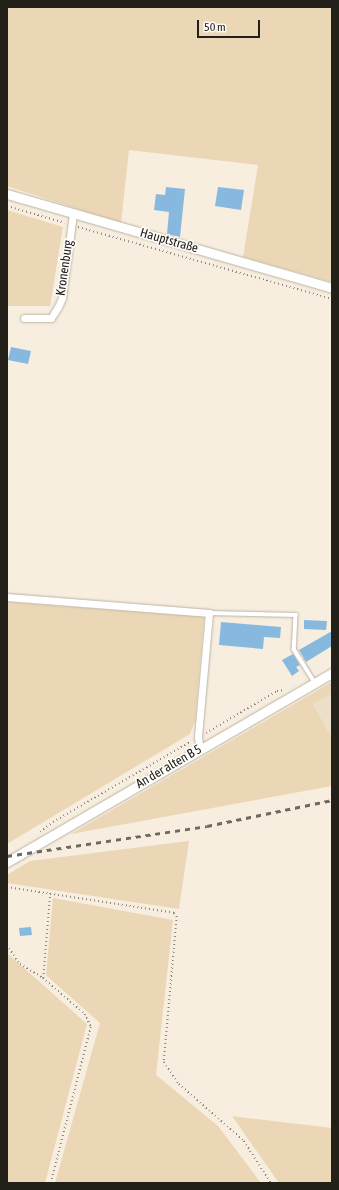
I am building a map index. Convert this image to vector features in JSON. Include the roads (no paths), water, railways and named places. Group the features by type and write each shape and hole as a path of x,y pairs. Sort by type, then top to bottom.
{"main road":[{"name":"Hauptstraße","path":"7,194 332,288"},
{"name":"An der alten B 5","path":"7,862 332,673"}],"street":[{"name":"Kronenburg","path":"24,318 51,318 58,307 62,298 72,213"},
{"path":"7,597 209,613 198,737 200,750"}],"lane":[{"path":"209,613 296,615 294,649 315,683"}],"railway":[{"path":"7,856 207,826 332,800"}]}
